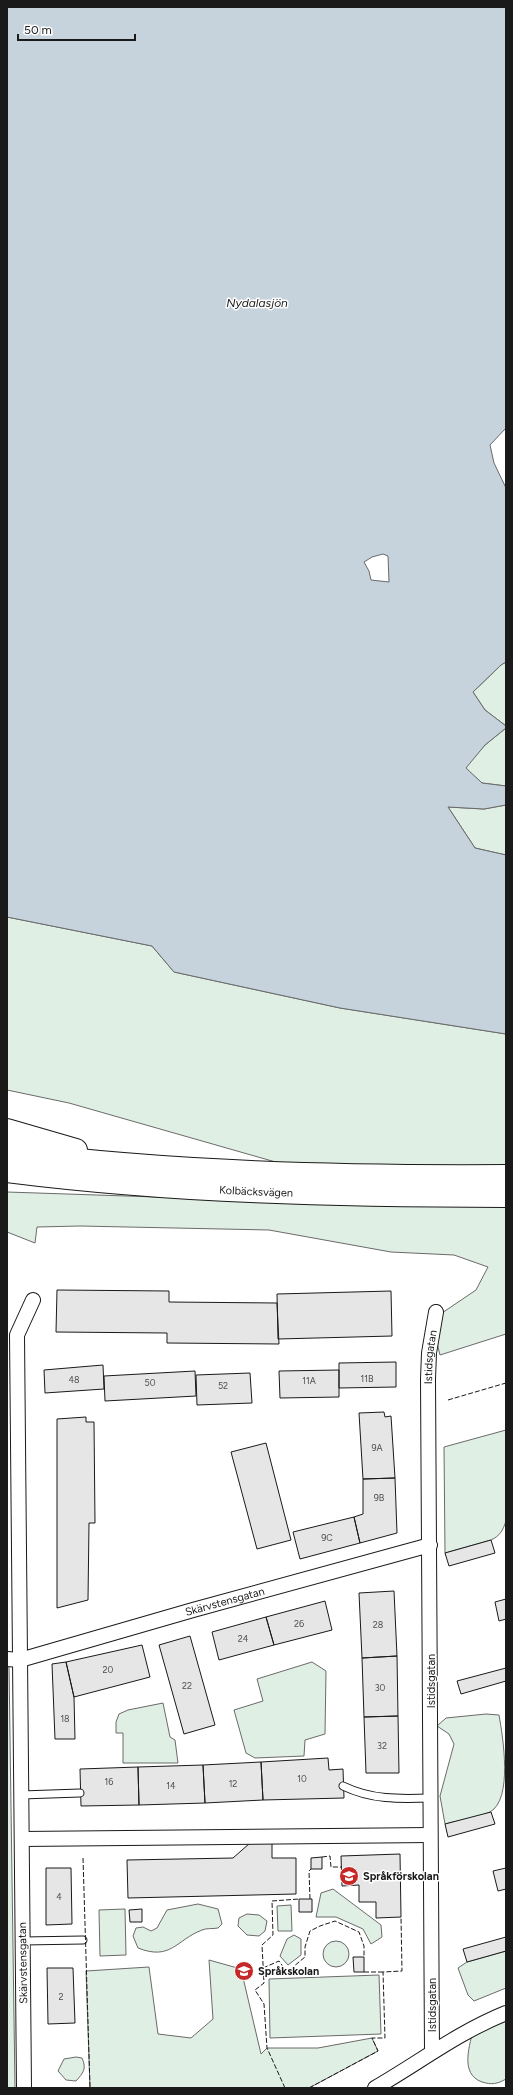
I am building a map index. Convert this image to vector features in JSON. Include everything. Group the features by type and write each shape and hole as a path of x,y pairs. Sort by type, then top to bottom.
{"highway":[{"path":"7,1130 65,1146 117,1163"},
{"name":"Kolbäcksvägen","path":"7,1152 117,1163 267,1173 362,1176 506,1176"},
{"name":"Kolbäcksvägen","path":"7,1171 183,1188 260,1193 506,1196"}],"street":[{"name":"Skärvstensgatan","path":"24,2088 22,1795 14,1660 17,1335 33,1300"},
{"name":"Istidsgatan","path":"432,2050 429,1360 436,1312"},
{"name":"Skärvstensgatan","path":"14,1660 193,1610 407,1553 430,1545"},
{"path":"22,1839 430,1835"},
{"name":"Istidsgatan","path":"375,2088 432,2050 474,2027 506,2013"}],"lane":[{"path":"343,1786 359,1794 381,1798 431,1798"},
{"path":"22,1795 80,1793"},
{"path":"23,1941 83,1940"}],"green space":[{"path":"506,662 506,726 485,710 473,692"},
{"path":"506,728 506,786 482,783 465,768 485,745"},
{"path":"506,805 506,855 475,848 448,807 484,809"},
{"path":"7,917 152,946 174,972 340,1008 506,1034 506,1334 440,1355 436,1339 442,1313 476,1290 488,1267 454,1255 391,1252 269,1230 80,1226 37,1227 35,1243 7,1232 7,1192 335,1203 335,1179 69,1103 7,1090"},
{"path":"506,1430 506,1521 504,1527 499,1535 491,1540 445,1553 444,1447"},
{"path":"312,1662 326,1671 325,1734 305,1740 304,1756 255,1758 246,1753 234,1710 263,1701 257,1679"},
{"path":"7,1666 9,1666 15,2088 7,2088"},
{"path":"163,1703 170,1737 175,1740 178,1763 123,1763 123,1733 116,1733 116,1722 119,1714 128,1710"},
{"path":"486,1714 499,1715 503,1738 505,1767 502,1795 497,1805 490,1812 445,1824 440,1796 454,1744 449,1734 437,1726 446,1718"},
{"path":"333,1889 381,1925 382,1937 371,1944 363,1929 336,1917 316,1917 321,1893"},
{"path":"198,1904 218,1909 222,1924 218,1928 202,1930 166,1951 158,1952 138,1948 133,1936 136,1928 143,1927 151,1931 157,1928 167,1910"},
{"path":"291,1905 292,1931 278,1931 277,1906"},
{"path":"125,1909 126,1955 100,1956 99,1910"},
{"path":"247,1914 259,1915 267,1921 265,1931 259,1936 247,1935 238,1926 239,1918"},
{"path":"294,1935 301,1939 301,1955 288,1965 280,1956 287,1939"},
{"path":"336,1941 346,1944 349,1954 346,1964 336,1967 326,1964 323,1954 326,1944"},
{"path":"506,1951 506,1988 474,2001 468,1995 458,1968 467,1962"},
{"path":"209,1960 241,1969 261,2054 267,2048 318,2048 372,2038 378,2051 309,2088 90,2088 86,1971 149,1967 158,2034 191,2038 213,2019"},
{"path":"379,1975 381,2034 270,2038 269,1979"},
{"path":"506,2013 506,2079 494,2084 482,2082 475,2078 470,2072 468,2066 469,2050 474,2027"},
{"path":"76,2057 82,2058 84,2071 76,2081 66,2080 58,2071 64,2059"}],"water":[{"name":"Nydalasjön","path":"7,7 506,7 506,428 490,445 494,463 506,488 506,662 473,692 485,710 506,726 506,728 485,745 466,768 482,783 506,786 506,805 484,809 448,807 475,848 506,855 506,1034 340,1008 174,972 152,946 7,917","holes":["383,554 388,556 389,582 371,580 369,571 364,562 372,557"]}],"building":[{"path":"57,1290 169,1291 169,1302 277,1303 279,1344 167,1343 167,1333 56,1332"},
{"path":"391,1291 392,1336 278,1339 277,1294"},
{"path":"396,1362 396,1387 339,1388 339,1363"},
{"path":"103,1365 104,1389 45,1393 44,1370"},
{"path":"339,1370 339,1397 280,1398 279,1371"},
{"path":"195,1371 196,1396 105,1401 104,1376"},
{"path":"250,1373 252,1403 197,1405 196,1375"},
{"path":"384,1412 385,1417 391,1416 395,1478 363,1479 359,1413"},
{"path":"86,1417 86,1422 94,1422 95,1523 89,1523 88,1600 57,1608 57,1419"},
{"path":"266,1443 291,1540 257,1549 231,1452"},
{"path":"395,1478 397,1533 360,1543 354,1517 363,1514 363,1479"},
{"path":"354,1517 360,1543 300,1559 293,1532"},
{"path":"491,1540 495,1553 449,1566 445,1553"},
{"path":"394,1591 397,1656 362,1658 359,1593"},
{"path":"506,1599 506,1619 499,1621 495,1602"},
{"path":"325,1601 332,1630 274,1645 266,1617"},
{"path":"266,1617 274,1645 219,1660 212,1632"},
{"path":"190,1636 215,1725 184,1734 159,1645"},
{"path":"142,1645 150,1677 74,1697 66,1662"},
{"path":"397,1656 398,1716 364,1717 362,1658"},
{"path":"66,1662 74,1697 75,1739 55,1739 52,1664"},
{"path":"506,1668 506,1681 461,1694 457,1681"},
{"path":"398,1716 399,1773 366,1773 364,1717"},
{"path":"328,1758 329,1770 343,1769 344,1798 263,1800 261,1762"},
{"path":"261,1762 263,1800 205,1803 203,1765"},
{"path":"203,1765 205,1803 139,1805 138,1767"},
{"path":"138,1767 139,1805 81,1806 80,1769"},
{"path":"491,1812 495,1824 448,1837 445,1824"},
{"path":"250,1843 272,1843 272,1858 296,1858 296,1894 128,1898 127,1860 233,1858"},
{"path":"400,1854 401,1917 376,1918 376,1902 359,1902 359,1885 342,1886 341,1856"},
{"path":"322,1857 322,1869 311,1869 311,1858"},
{"path":"46,1868 71,1868 72,1924 46,1925"},
{"path":"506,1868 506,1889 498,1891 493,1871"},
{"path":"299,1899 312,1899 312,1912 299,1912"},
{"path":"142,1909 142,1922 130,1922 129,1910"},
{"path":"506,1937 506,1951 467,1962 463,1949"},
{"path":"353,1957 364,1957 364,1972 354,1972"},
{"path":"47,1968 73,1968 75,2023 48,2024"}],"fence":[{"path":"448,1400 506,1383"},
{"path":"322,1857 330,1856 331,1867 341,1867"},
{"path":"83,1858 90,2088"},
{"path":"310,1899 309,1871 311,1869"},
{"path":"285,2088 267,2048 264,2004 255,1990 264,1983 262,1945 273,1935 272,1901 299,1899"},
{"path":"309,2088 378,2051 372,2038 385,2038 383,1972 402,1971 401,1917"},
{"path":"263,1968 279,1961 287,1972 305,1957 305,1947 310,1931 335,1921 359,1932 364,1946 364,1957"},
{"path":"364,1972 383,1972"}],"place":[{"name":"Språkförskolan","path":"349,1876"},
{"name":"Språkskolan","path":"244,1971"}]}
